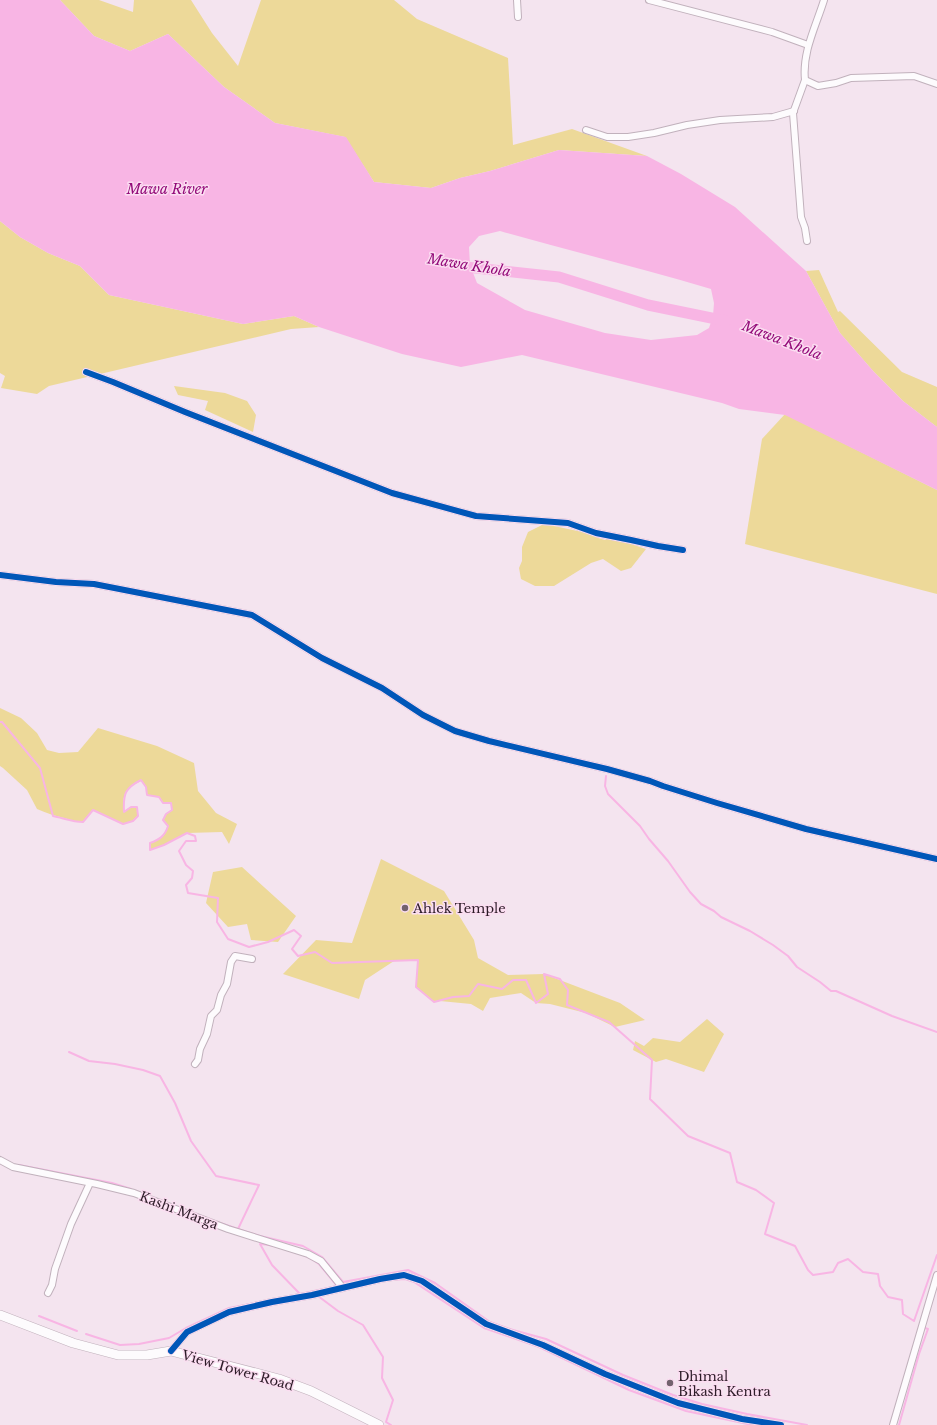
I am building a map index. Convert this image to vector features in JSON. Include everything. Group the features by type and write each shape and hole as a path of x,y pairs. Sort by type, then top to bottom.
{"street":[{"path":"517,0 518,17"},
{"path":"649,0 772,32 808,44"},
{"path":"807,241 805,228 801,217 794,111 804,80 804,69 808,44 824,0"},
{"path":"804,80 818,86 836,83 851,78 914,76 937,84"},
{"path":"586,130 607,137 628,137 654,134 720,120 773,117 794,111"},
{"path":"86,372 392,493 476,516 568,524 596,533 683,550"},
{"path":"0,575 56,582 94,584 252,615 322,658 382,688 423,715 455,731 489,741 607,769 650,781 704,799 806,829 937,859"},
{"path":"195,1064 198,1060 200,1049 207,1034 211,1016 217,1010 221,995 227,984 231,962 235,956 252,959"},
{"name":"Kashi Marga","path":"0,1160 13,1167 90,1182 134,1193 228,1229 308,1254 321,1261 343,1288"},
{"path":"48,1293 52,1285 55,1269 71,1224 90,1182"},
{"path":"171,1351 187,1332 229,1312 404,1275 422,1281 486,1324 543,1345 605,1374 678,1403 742,1419 781,1425"},
{"path":"893,1425 937,1275"},
{"name":"View Tower Road","path":"0,1315 73,1343 118,1355 147,1355 171,1351 279,1379 311,1391 379,1425"}],"shaded area":[{"path":"60,0 99,0 133,12 134,0 191,0 212,33 238,66 261,0 394,0 417,19 508,58 513,145 572,129 647,156 559,150 490,171 460,178 431,188 374,182 345,137 275,123 224,87 168,34 130,51 94,36"},
{"path":"0,221 20,237 48,253 80,266 109,295 243,324 294,316 319,327 291,329 49,386 37,394 1,388 5,376 0,373"},
{"path":"819,270 838,312 840,311 902,372 937,387 937,427 903,401 874,372 840,333 806,271"},
{"path":"174,386 225,393 247,401 256,415 253,432 205,410 208,401 178,395"},
{"path":"785,414 937,490 937,594 745,544 762,439"},
{"path":"542,525 587,533 605,540 610,537 646,549 631,568 621,571 603,559 591,563 554,586 535,586 521,579 519,568 522,561 522,547 528,532"},
{"path":"0,708 21,718 37,733 47,750 59,753 78,752 98,728 157,746 194,763 198,791 216,813 237,824 229,844 222,832 187,833 164,845 150,850 150,843 159,839 165,832 168,826 163,820 166,814 172,810 171,803 163,803 159,797 147,795 146,787 141,781 131,786 124,796 124,811 131,807 137,807 138,816 133,821 123,824 93,810 83,822 57,816 37,809 27,790 0,766"},
{"path":"381,859 444,891 474,940 478,958 508,975 544,974 620,1003 645,1020 615,1027 586,1013 550,1004 536,1003 521,993 490,998 483,1011 471,1004 440,1001 434,1002 416,987 418,960 394,961 365,980 359,999 283,974 316,940 352,943"},
{"path":"242,867 296,916 278,942 251,940 247,924 228,927 206,903 213,872"},
{"path":"707,1019 724,1034 704,1072 666,1059 656,1062 633,1050 635,1041 644,1046 653,1038 680,1042"}],"water":[{"name":"Mawa River","path":"0,0 60,0 94,36 130,51 168,34 224,87 275,123 346,137 374,182 431,188 460,178 490,171 559,150 647,156 681,174 735,207 806,271 840,333 874,372 903,401 937,427 937,490 785,415 739,409 722,403 522,355 461,367 402,354 319,327 294,316 243,324 109,295 80,266 48,253 20,237 0,221","holes":["500,231 711,289 714,303 713,316 709,328 697,335 651,340 605,333 525,310 477,283 470,265 469,247 479,236"]}],"waterway":[{"name":"Mawa Khola","path":"457,266 559,277 648,305 726,321"},
{"path":"0,722 2,722 40,768 53,816 83,822 93,810 123,824 133,821 138,816 137,807 131,807 124,812 124,801 128,789 141,780 146,787 147,795 159,797 163,803 171,803 172,810 166,814 163,820 168,826 167,829 161,837 150,843 150,850 164,845 187,833 195,836 196,841 186,841 179,851 186,865 193,871 192,878 186,885 188,893 218,898 217,922 228,939 249,947 268,942 294,930 301,936 292,949 298,956 315,952 332,963 418,960 416,987 434,1002 453,997 469,996 478,984 502,989 513,980 526,980 536,1003 548,994 544,974 560,979 568,990 567,1005 609,1022 652,1060 650,1099 688,1136 730,1153 737,1182 756,1190 774,1203 765,1234 795,1246 808,1270 813,1275 833,1272 838,1263 848,1259 863,1272 878,1274 880,1286 888,1297 902,1300 903,1314 914,1321 937,1255"},
{"path":"606,776 605,786 608,794 640,826 690,892 701,904 714,911 721,917 750,931 773,945 788,956 797,967 831,991 836,991 892,1016 937,1032"},
{"path":"69,1052 89,1061 115,1064 143,1070 160,1076 175,1103 191,1141 216,1176 259,1185 238,1229"},
{"path":"19,1165 112,1183 131,1189"},
{"path":"217,1222 260,1236 303,1246 322,1257 343,1282 408,1270 435,1283 490,1322 546,1339 623,1375 673,1395 702,1404 807,1425"},
{"path":"260,1244 266,1244 307,1257 319,1264 337,1286 300,1294 272,1265 260,1244"},
{"path":"391,1280 405,1279 414,1282 484,1328 539,1347 629,1390 686,1411 752,1425"},
{"path":"86,1334 120,1345 139,1344 169,1338 186,1328 229,1308 300,1294"},
{"path":"318,1296 338,1311 363,1325 383,1357 382,1378 393,1400 386,1422 391,1425"},
{"path":"39,1316 77,1331"},
{"path":"899,1425 919,1354 928,1329 925,1328"}],"cycle path":[{"path":"86,372 392,493 476,516 568,523 596,533 683,550"},
{"path":"0,575 56,582 94,584 252,615 322,658 382,688 423,715 455,731 489,741 607,769 650,781 717,803 806,829 937,859"},
{"path":"171,1351 187,1332 229,1312 404,1275 422,1281 486,1324 543,1345 605,1374 678,1403 742,1419 781,1425"}],"place":[{"name":"Ahlek Temple","path":"405,908"},
{"name":"Dhimal Bikash Kentra","path":"670,1383"}]}
